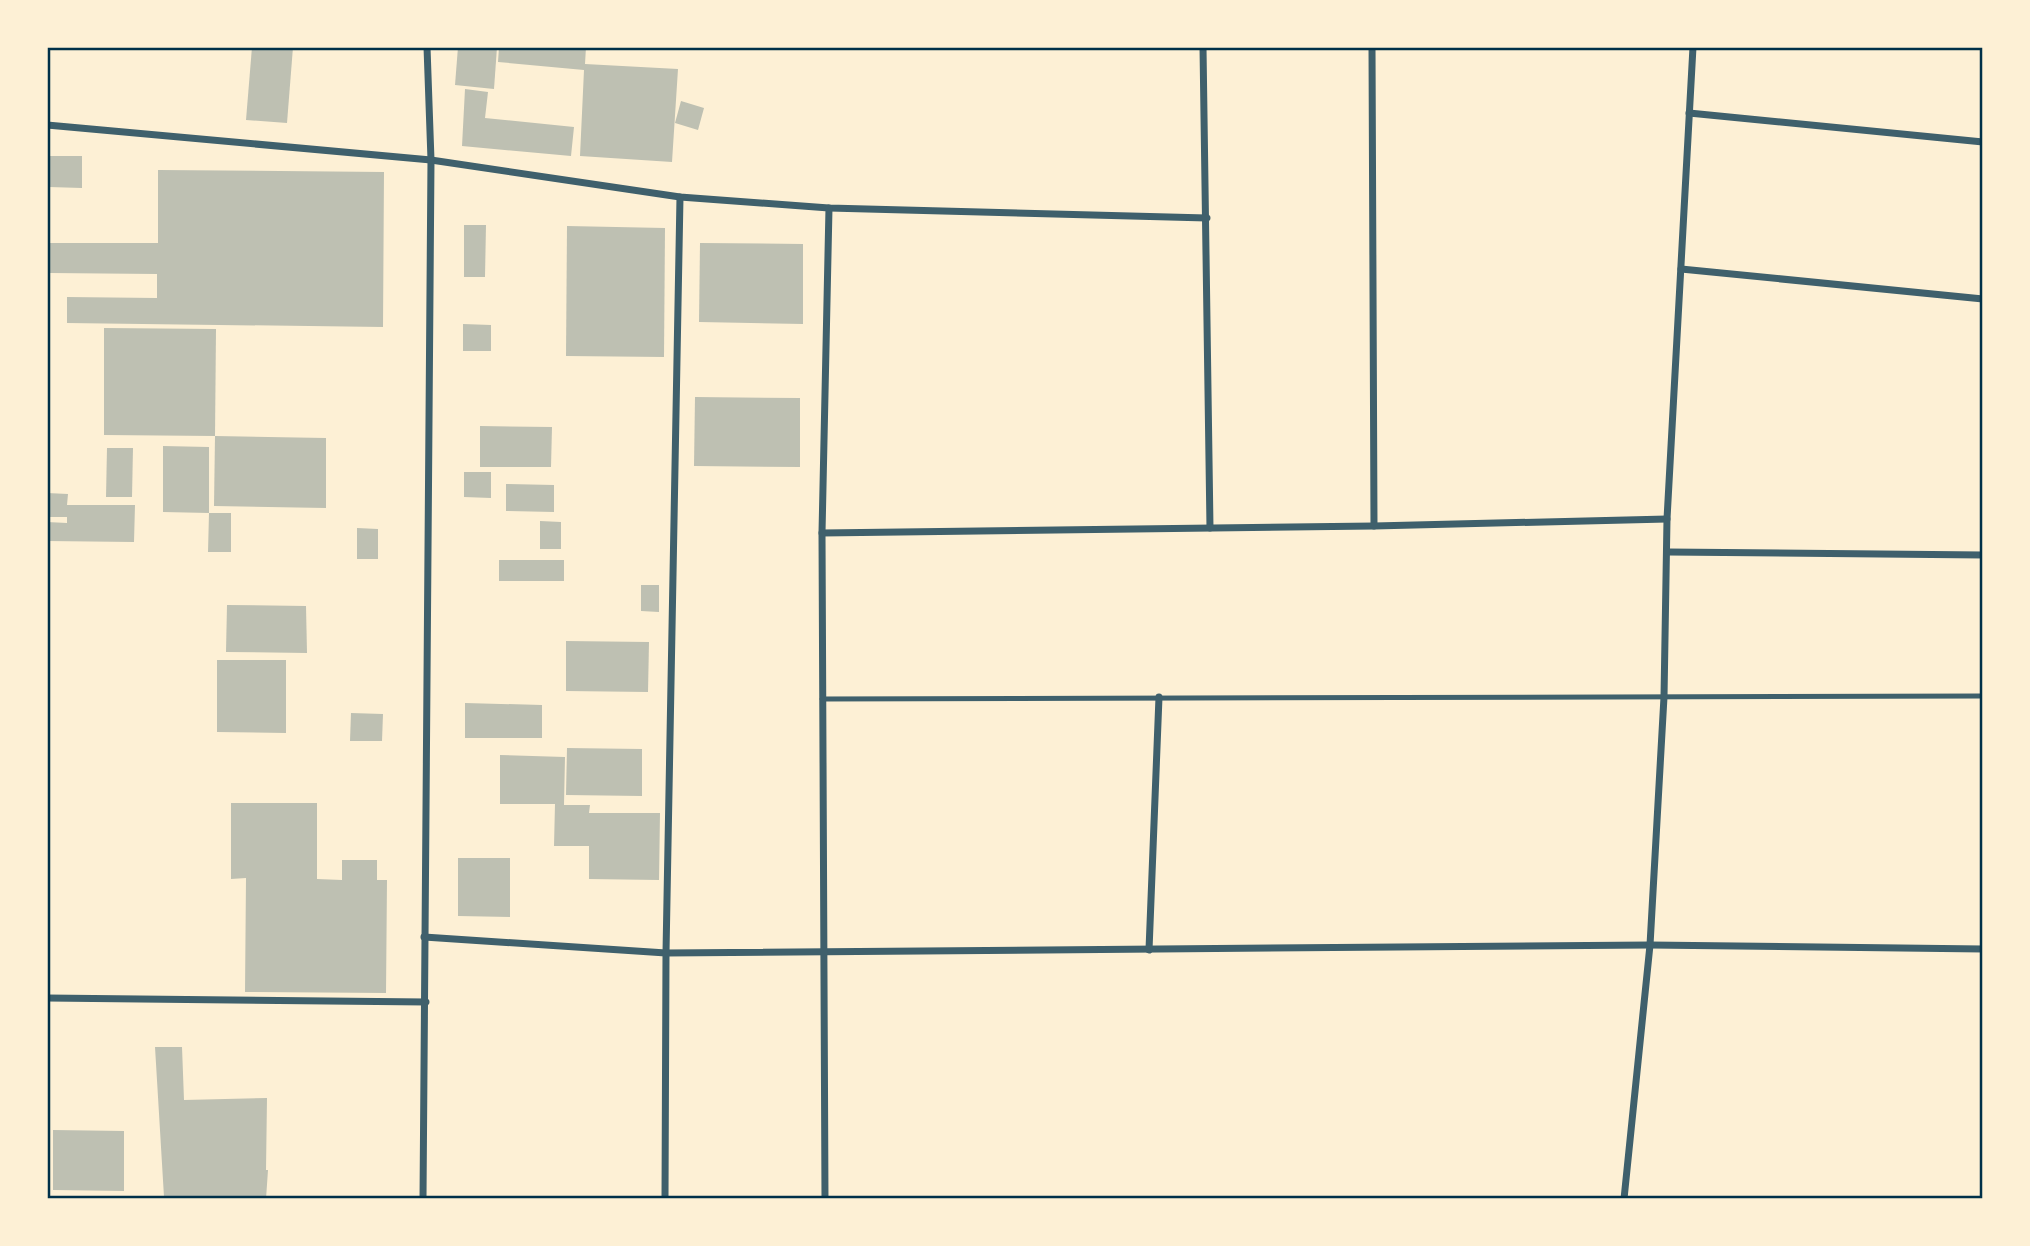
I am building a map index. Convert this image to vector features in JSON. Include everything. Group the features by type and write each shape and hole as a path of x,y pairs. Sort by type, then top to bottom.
{"street":[{"path":"423,1199 431,160 427,47"},
{"path":"1203,47 1210,528"},
{"path":"1372,47 1374,526"},
{"path":"1623,1199 1650,945 1664,697 1667,519 1693,47"},
{"path":"1689,113 1983,142"},
{"path":"47,125 431,160 680,197 829,208 1207,218"},
{"path":"665,1199 666,953 680,197"},
{"path":"825,1199 822,533 829,208"},
{"path":"1681,269 1983,299"},
{"path":"822,533 1374,526 1667,519"},
{"path":"1668,552 1983,555"},
{"path":"1149,950 1158,697"},
{"path":"424,937 666,953 1650,945 1983,949"},
{"path":"47,998 426,1002"}],"lane":[{"path":"822,699 1983,696"}],"building":[{"path":"252,47 293,47 287,123 246,120"},
{"path":"458,47 497,47 494,89 455,85"},
{"path":"499,47 586,47 585,64 678,69 672,162 580,156 584,70 498,62"},
{"path":"465,89 488,92 485,118 574,127 571,156 462,146"},
{"path":"681,101 704,108 698,130 675,123"},
{"path":"49,156 82,156 82,188 49,187"},
{"path":"158,170 384,172 383,327 67,323 67,297 157,298 157,274 50,273 50,243 158,243"},
{"path":"464,225 486,225 485,277 464,277"},
{"path":"567,226 665,228 664,357 566,356"},
{"path":"700,243 803,244 803,324 699,322"},
{"path":"463,324 491,325 491,351 463,351"},
{"path":"104,328 216,329 215,436 104,435"},
{"path":"695,397 800,398 800,467 694,466"},
{"path":"480,426 552,427 551,467 480,467"},
{"path":"215,436 326,438 326,508 214,506"},
{"path":"163,446 209,447 209,513 163,512"},
{"path":"107,448 133,448 132,497 106,497"},
{"path":"464,472 491,472 491,498 464,497"},
{"path":"506,484 554,485 554,512 506,511"},
{"path":"47,493 68,494 67,505 135,505 134,542 47,541 47,522 67,523 67,517 47,517"},
{"path":"209,513 231,513 231,552 208,552"},
{"path":"540,521 561,522 561,549 540,549"},
{"path":"357,528 378,529 378,559 357,559"},
{"path":"499,560 564,560 564,581 499,581"},
{"path":"641,585 659,585 659,612 641,611"},
{"path":"227,605 306,606 307,653 226,652"},
{"path":"566,641 649,642 648,692 566,691"},
{"path":"217,660 286,660 286,733 217,732"},
{"path":"465,703 542,705 542,738 465,738"},
{"path":"351,713 383,714 382,741 350,741"},
{"path":"567,748 642,749 642,796 566,795"},
{"path":"500,755 565,757 564,805 590,805 589,813 660,813 659,880 589,879 589,846 554,846 555,804 500,804"},
{"path":"231,803 317,803 317,879 342,880 342,860 377,860 377,880 387,880 386,993 245,992 246,878 231,879"},
{"path":"458,858 510,858 510,917 458,916"},
{"path":"155,1047 182,1047 184,1100 267,1098 266,1199 164,1197"},
{"path":"53,1130 124,1131 124,1191 53,1190"}]}
